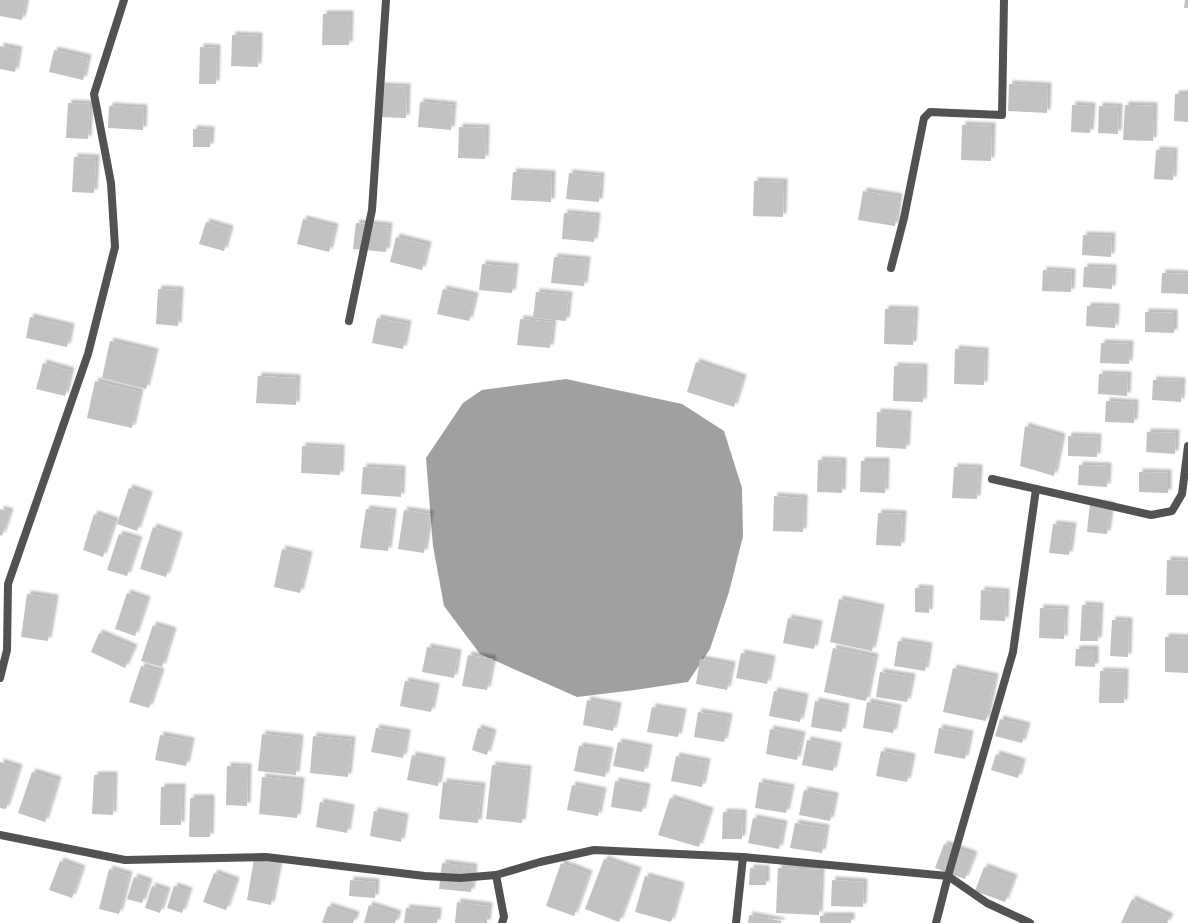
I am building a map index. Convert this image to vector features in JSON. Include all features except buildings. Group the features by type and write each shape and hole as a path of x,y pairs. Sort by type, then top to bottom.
{"street":[{"path":"0,678 7,650 8,584 88,354 115,247 111,183 94,94 124,0"},
{"path":"349,321 372,210 386,0"},
{"path":"891,268 904,218 924,118 930,112 1002,115 1004,0"},
{"path":"992,479 1151,515 1172,512 1182,494 1188,446"},
{"path":"936,923 948,876 1013,652 1036,489"},
{"path":"0,835 125,860 266,857 425,876 460,878 496,876 540,862 594,850 743,857 948,876 987,903 1030,923"},
{"path":"736,923 743,857"},
{"path":"496,876 504,917 502,923"}],"shaded area":[{"path":"566,379 682,404 724,431 742,488 743,536 729,592 710,649 688,682 577,697 480,654 444,606 433,546 426,458 463,403 482,390"}]}
